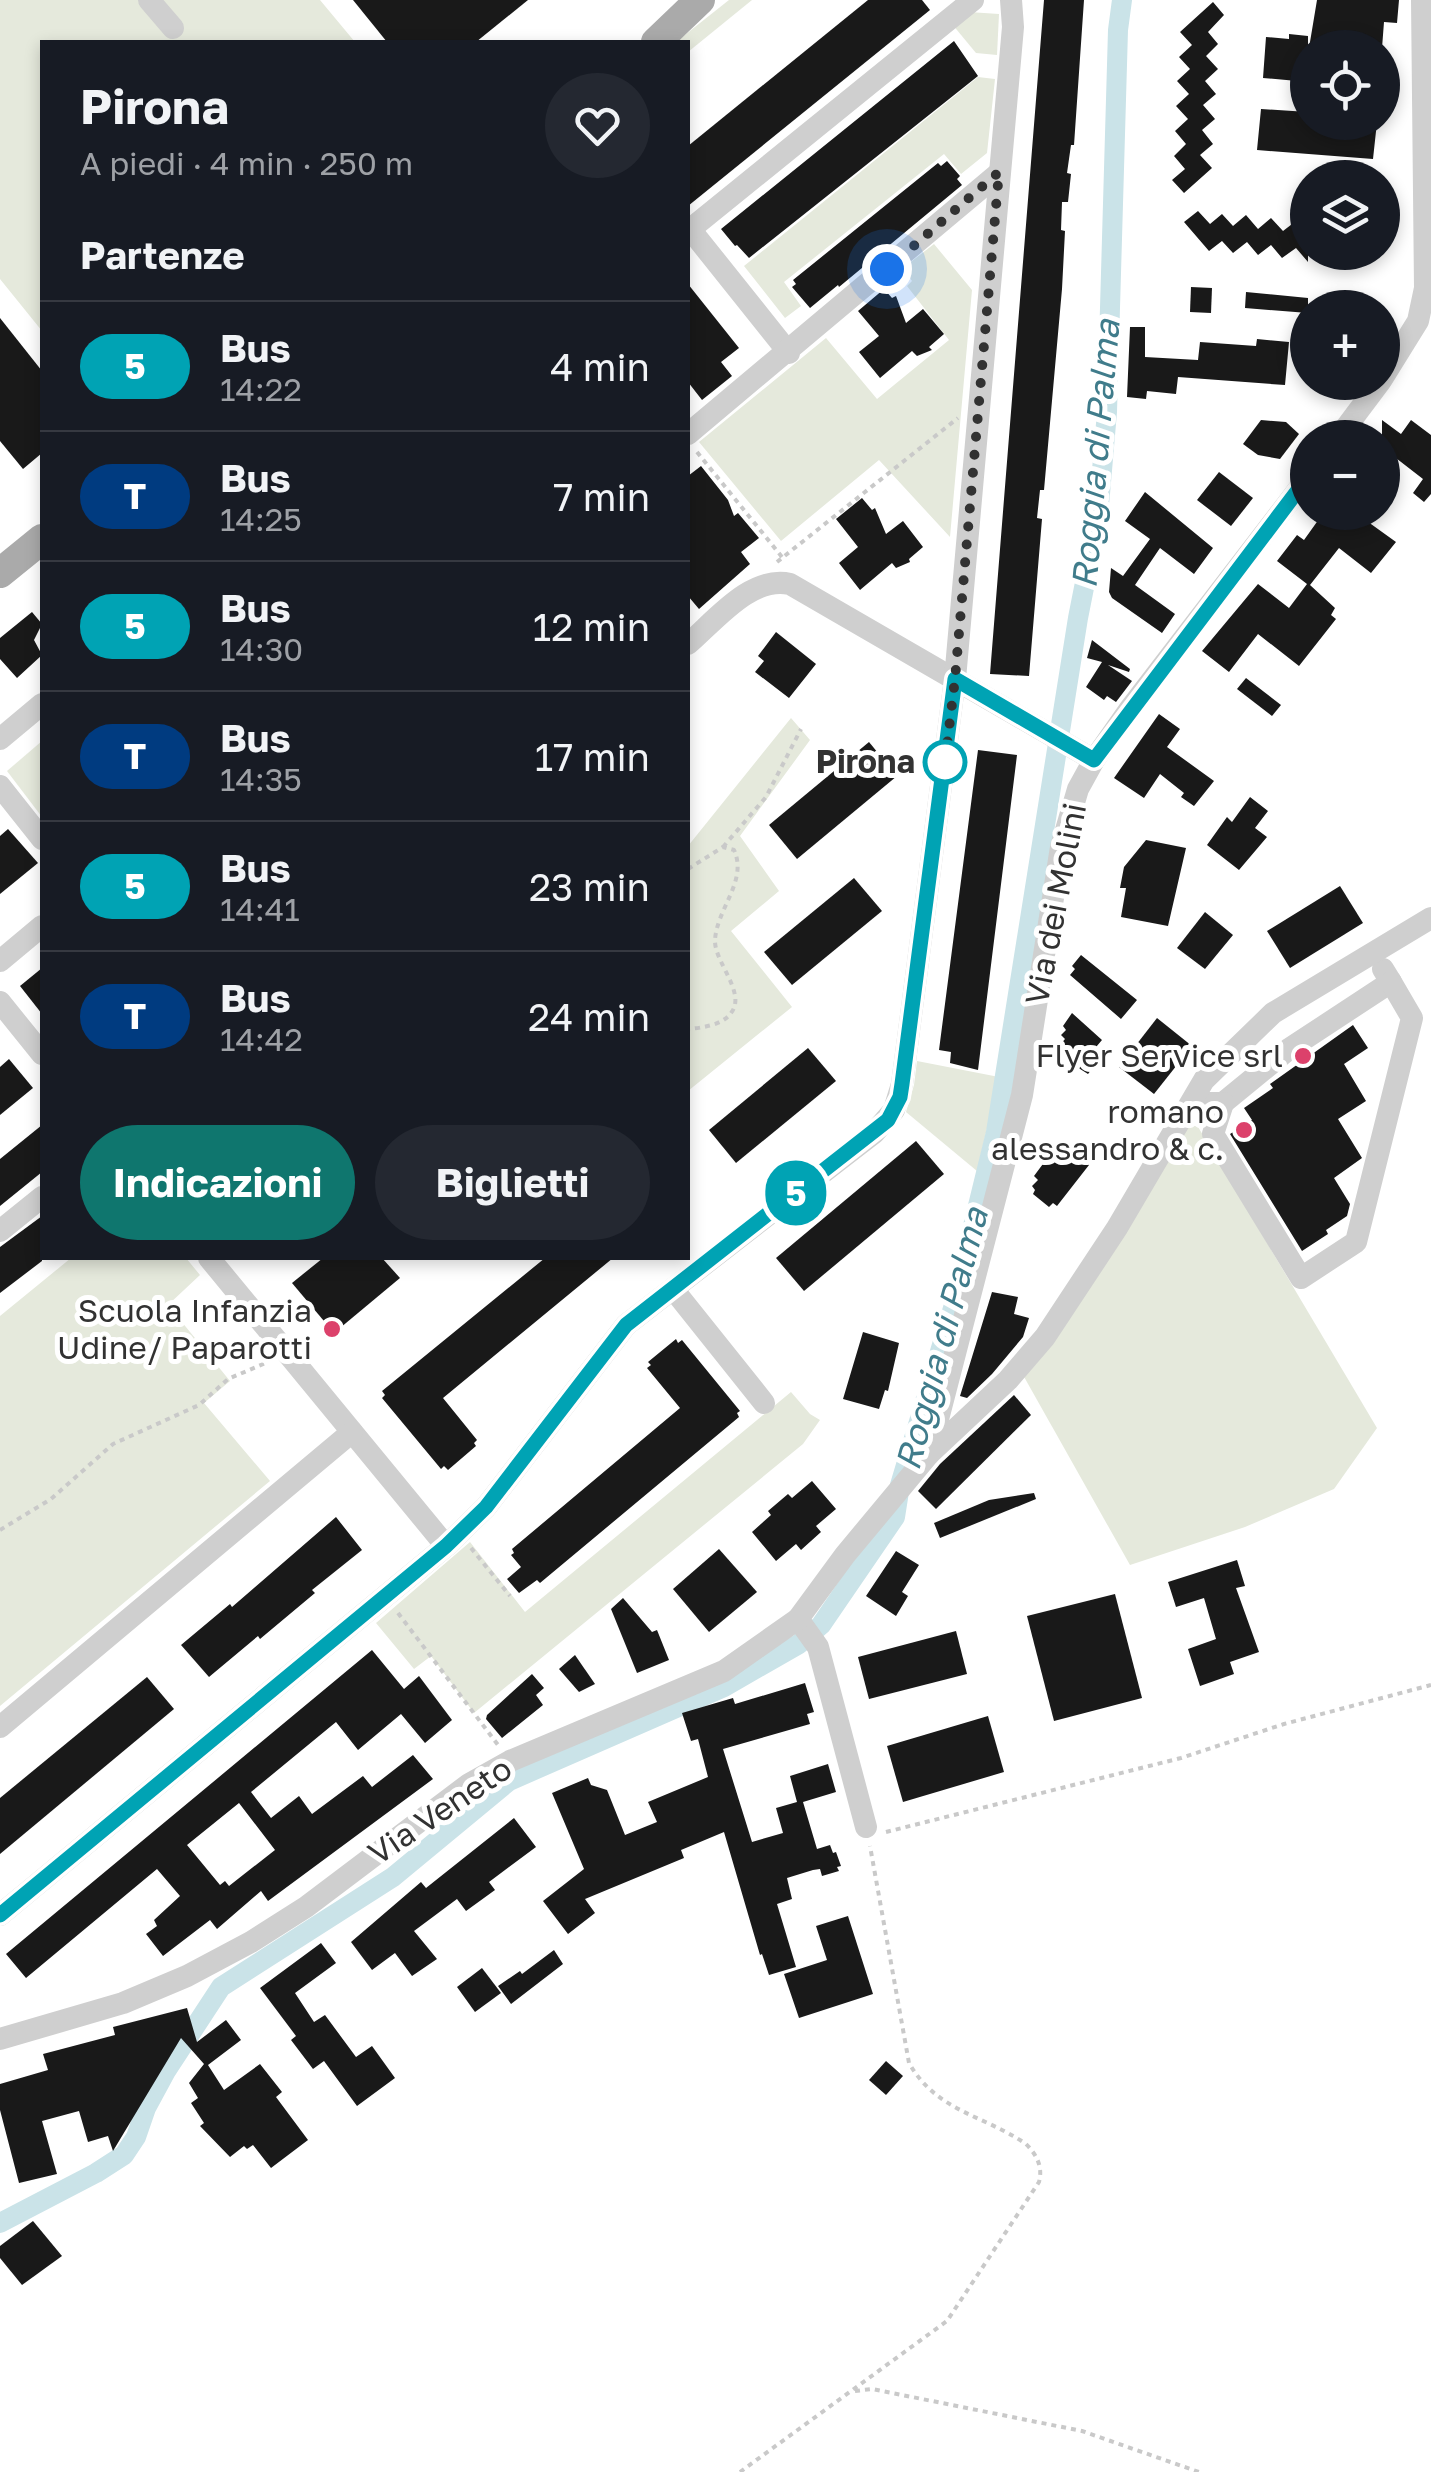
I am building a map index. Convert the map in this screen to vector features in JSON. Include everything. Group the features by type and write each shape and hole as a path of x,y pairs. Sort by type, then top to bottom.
{"main road":[{"path":"658,40 700,0"},
{"path":"0,573 40,541"}],"street":[{"path":"149,0 172,28"},
{"path":"690,229 973,0"},
{"path":"0,1915 386,1597 457,1545 626,1325 874,1133 894,1110 902,1084 955,679 1013,27 1010,0"},
{"path":"1400,350 1418,321 1425,288 1422,0"},
{"path":"690,435 999,172"},
{"path":"690,231 789,352"},
{"path":"1352,420 1367,400"},
{"name":"Via dei Molini","path":"923,1462 1022,1095 1060,848 1089,756 1290,500"},
{"path":"690,642 751,591 770,582 790,584 1089,756"},
{"path":"0,739 40,706"},
{"path":"0,786 40,837"},
{"name":"Via Veneto","path":"0,2039 123,2003 188,1976 306,1907 469,1784 510,1760 807,1632 845,1555 923,1462 1008,1380 1045,1337 1117,1228 1189,1102 1230,1052 1273,1013 1431,918"},
{"path":"0,961 40,928"},
{"path":"1373,953 1412,1018 1356,1242 1301,1278 1213,1134 1223,1104 1289,1049 1390,982"},
{"path":"0,1002 40,1052"},
{"path":"1189,1102 1223,1104"},
{"path":"0,1231 40,1199"},
{"path":"211,1260 352,1432 457,1545"},
{"path":"673,1288 764,1404"},
{"path":"0,1727 352,1432"},
{"path":"807,1632 867,1831"}],"path":[{"path":"751,591 782,557 980,402"},
{"path":"690,440 782,557"},
{"path":"690,868 723,847 766,797 801,729"},
{"path":"690,1028 724,1019 731,1014 736,1001 719,963 715,941 738,873 734,850 723,847"},
{"path":"0,1530 52,1499 113,1444 199,1404 228,1379 270,1361"},
{"path":"457,1545 510,1596"},
{"path":"386,1597 510,1760"},
{"path":"740,2472 947,2322 1042,2173 1034,2152 1026,2144 934,2095 910,2063 867,1831 890,1833 1182,1758 1284,1724 1431,1685"},
{"path":"850,2392 872,2389 1082,2431 1199,2472"}],"shaded area":[{"path":"0,0 320,0 353,40 40,40 40,329 0,279"},
{"path":"729,0 752,0 690,50 690,40 679,40"},
{"path":"969,12 999,14 997,55 976,53 952,24"},
{"path":"978,77 995,79 987,153 961,174 944,154 784,282 801,306 785,318 744,266"},
{"path":"934,244 972,290 950,537 879,460 781,541 699,442 826,338 877,399 949,340 907,286 912,281 903,268"},
{"path":"791,718 810,740 740,836 779,891 731,931 792,1007 690,1089 690,844"},
{"path":"40,743 40,814 7,771"},
{"path":"917,1061 999,1077 977,1171 906,1112"},
{"path":"1188,1110 1377,1428 1334,1489 1245,1527 1130,1565 1023,1375"},
{"path":"69,1260 188,1260 200,1275 168,1305 230,1381 204,1403 270,1481 0,1706 0,1316"},
{"path":"791,1392 820,1420 803,1444 474,1713 431,1656 414,1669 376,1623 470,1542 525,1612"}],"building":[{"path":"353,0 528,0 478,40 385,40"},
{"path":"868,0 922,0 930,10 690,204 690,144"},
{"path":"1044,0 1084,0 1074,145 1067,173 1071,174 1068,202 1062,202 1062,289 1044,490 1040,490 1037,518 1042,519 1029,676 990,674"},
{"path":"1317,0 1399,0 1397,23 1384,22 1383,30 1312,30"},
{"path":"1213,2 1224,15 1208,32 1218,44 1206,56 1218,69 1205,81 1216,94 1203,105 1215,119 1202,130 1213,144 1200,155 1212,168 1184,193 1172,180 1185,169 1174,156 1186,144 1175,131 1188,119 1176,106 1189,94 1177,81 1190,69 1179,57 1192,45 1180,32"},
{"path":"1289,34 1290,80 1263,78 1266,37 1289,39"},
{"path":"954,41 978,76 749,258 735,246 721,229"},
{"path":"1261,109 1290,111 1290,140 1375,140 1373,159 1257,150"},
{"path":"947,161 960,176 957,179 962,185 810,308 792,287 796,284 793,280 938,163 941,166"},
{"path":"1198,211 1210,224 1222,214 1233,226 1246,215 1258,229 1271,218 1283,231 1290,226 1290,252 1282,258 1271,245 1258,255 1247,242 1233,253 1222,241 1209,251 1184,222"},
{"path":"690,287 739,348 721,362 732,376 702,400 690,385"},
{"path":"1191,287 1212,288 1211,313 1190,312"},
{"path":"884,289 892,298 896,296 906,323 923,309 944,334 929,347 932,350 917,356 912,351 880,378 859,352 879,336 858,311"},
{"path":"1246,292 1290,296 1290,312 1245,308"},
{"path":"0,318 40,368 40,455 23,469 0,441"},
{"path":"1130,327 1145,327 1145,357 1198,360 1200,342 1256,346 1257,339 1289,342 1285,385 1178,377 1176,394 1147,391 1146,399 1127,397"},
{"path":"1261,420 1290,426 1290,446 1280,459 1258,455 1243,444"},
{"path":"1411,420 1431,435 1431,494 1424,502 1413,493 1423,479 1400,461 1400,433"},
{"path":"701,466 728,500 734,516 738,513 759,538 741,552 750,564 699,609 690,598 690,474"},
{"path":"1219,472 1253,498 1231,526 1197,500"},
{"path":"1145,492 1213,548 1194,574 1160,548 1135,585 1175,614 1162,633 1109,592 1111,568 1123,576 1150,539 1125,521"},
{"path":"862,498 872,510 875,508 886,534 903,521 923,547 910,562 896,568 892,563 860,590 839,563 858,547 836,519"},
{"path":"1311,530 1379,530 1396,542 1371,573 1339,548 1310,585 1335,608 1331,615 1336,619 1299,666 1258,634 1229,672 1202,651 1258,584 1289,608 1307,584 1277,561 1297,535 1304,540"},
{"path":"32,612 40,622 34,640 40,657 17,678 0,659 0,638"},
{"path":"776,632 816,664 789,698 755,672 764,661 758,656"},
{"path":"1092,640 1130,669 1129,672 1108,665 1132,681 1116,702 1107,696 1104,700 1086,687 1102,662 1087,658"},
{"path":"1246,678 1281,705 1272,716 1237,689"},
{"path":"1159,714 1180,729 1167,747 1214,781 1194,806 1160,774 1144,798 1114,778"},
{"path":"869,742 897,776 797,859 769,825"},
{"path":"978,750 1017,755 978,1070 950,1063 951,1052 939,1050"},
{"path":"1250,797 1268,811 1255,828 1267,837 1239,870 1207,845 1227,817 1232,822"},
{"path":"8,829 38,863 0,894 0,836"},
{"path":"1146,840 1186,848 1168,926 1121,917 1126,888 1120,888 1124,867"},
{"path":"854,878 882,911 792,985 764,952"},
{"path":"1340,886 1363,923 1290,968 1267,931"},
{"path":"1205,912 1233,935 1205,969 1177,948"},
{"path":"1081,955 1137,1000 1121,1019 1070,975"},
{"path":"40,970 40,1011 20,986"},
{"path":"1072,1013 1102,1040 1091,1053 1099,1060 1088,1074 1058,1055 1065,1039 1061,1035 1066,1030 1063,1026"},
{"path":"1157,1018 1192,1046 1154,1094 1119,1067"},
{"path":"1353,1025 1368,1048 1344,1064 1366,1101 1338,1119 1362,1158 1334,1178 1350,1204 1347,1216 1302,1251 1230,1134 1252,1120 1244,1108 1273,1088 1270,1084"},
{"path":"808,1048 836,1081 736,1163 709,1130"},
{"path":"9,1059 33,1088 0,1115 0,1067"},
{"path":"40,1127 40,1174 0,1206 0,1159"},
{"path":"916,1141 944,1174 804,1291 776,1258"},
{"path":"1072,1144 1088,1156 1084,1160 1089,1165 1057,1206 1053,1203 1049,1207 1033,1194 1032,1186 1038,1180 1034,1176 1054,1149 1059,1153"},
{"path":"40,1217 42,1261 0,1293 0,1247"},
{"path":"321,1260 384,1260 400,1278 334,1333 292,1283"},
{"path":"543,1260 611,1260 443,1398 477,1440 476,1446 448,1470 444,1466 441,1469 382,1398 382,1391"},
{"path":"992,1292 1018,1297 1014,1314 1029,1318 1023,1337 967,1398 960,1396"},
{"path":"863,1332 899,1343 888,1391 885,1390 879,1409 843,1399"},
{"path":"676,1339 678,1343 682,1340 740,1411 739,1417 540,1583 537,1580 519,1593 507,1579 521,1567 511,1555 512,1549 680,1408 647,1368 651,1365 648,1362"},
{"path":"1014,1395 1031,1415 936,1509 918,1491 940,1464"},
{"path":"812,1481 836,1509 816,1526 821,1532 801,1550 796,1544 776,1561 752,1532 788,1494 792,1498"},
{"path":"1034,1493 1036,1499 940,1538 934,1523 989,1500"},
{"path":"336,1517 362,1550 260,1639 258,1636 209,1677 181,1645 230,1604 232,1607"},
{"path":"719,1549 757,1592 709,1632 673,1589"},
{"path":"896,1551 919,1565 902,1592 908,1596 896,1616 866,1596"},
{"path":"1237,1560 1245,1586 1236,1588 1259,1652 1230,1662 1234,1674 1200,1686 1188,1649 1216,1639 1204,1598 1176,1607 1168,1582"},
{"path":"1115,1594 1142,1698 1054,1721 1027,1616"},
{"path":"623,1598 652,1632 657,1630 669,1660 637,1673 611,1609"},
{"path":"956,1631 967,1674 869,1699 858,1657"},
{"path":"372,1650 404,1689 419,1676 452,1720 425,1743 401,1714 358,1750 336,1722 251,1792 271,1818 299,1796 312,1814 363,1776 372,1787 413,1755 433,1779 268,1901 261,1891 217,1929 210,1920 163,1956 146,1934 157,1926 154,1920 180,1896 157,1869 26,1978 6,1954","holes":["239,1803 275,1850 229,1886 225,1881 220,1885 187,1845"]},
{"path":"575,1655 595,1684 579,1692 559,1669"},
{"path":"532,1674 544,1688 536,1695 543,1705 502,1738 486,1719 487,1715"},
{"path":"147,1677 174,1709 0,1854 0,1798"},
{"path":"805,1683 814,1712 807,1714 810,1724 723,1749 752,1842 783,1833 776,1808 797,1802 790,1776 828,1764 836,1792 803,1802 817,1849 830,1845 841,1866 837,1867 839,1871 822,1876 820,1869 787,1878 792,1899 777,1904 796,1967 769,1975 724,1832 681,1850 684,1858 585,1899 595,1913 568,1934 543,1901 584,1869 552,1793 588,1778 591,1785 607,1790 625,1835 657,1822 648,1802 708,1777 698,1739 691,1741 682,1713 733,1698 735,1704"},
{"path":"988,1716 1004,1772 903,1802 887,1746"},
{"path":"514,1818 536,1847 489,1882 495,1890 466,1911 457,1899 414,1931 437,1959 412,1976 395,1953 372,1970 351,1942 421,1882 426,1888"},
{"path":"848,1916 873,1994 799,2018 784,1974 827,1960 816,1926"},
{"path":"321,1943 336,1963 295,1993 314,2022 325,2015 356,2057 372,2046 395,2078 357,2106 324,2061 313,2069 291,2040 296,2036 260,1988"},
{"path":"554,1950 563,1964 511,2004 498,1986"},
{"path":"482,1968 501,1993 475,2012 457,1987"},
{"path":"187,2008 197,2042 226,2020 241,2040 208,2065 224,2090 260,2064 282,2092 276,2097 308,2140 271,2168 253,2145 247,2149 244,2146 230,2157 200,2126 204,2123 191,2103 198,2098 189,2083 204,2064 181,2038 113,2151 108,2136 88,2142 79,2111 42,2121 57,2174 19,2183 0,2110 0,2084 48,2070 43,2054 115,2035 113,2027"},
{"path":"886,2061 903,2076 886,2095 869,2080"},
{"path":"33,2221 62,2256 22,2285 0,2258 0,2246"}],"waterway":[{"name":"Roggia di Palma","path":"0,2223 124,2155 166,2071 221,1987 393,1877 509,1781 724,1687 799,1644 821,1625 895,1517 900,1485 953,1308 996,1132 1078,618 1098,517 1107,412 1122,0"}],"bus line":[{"name":"5","path":"0,1915 446,1546 486,1507 626,1325 888,1120 902,1084 955,679 1094,760 1290,500"}],"place":[{"name":"Pirona","path":"945,762"},
{"name":"Flyer Service srl","path":"1303,1056"},
{"name":"romano alessandro & c.","path":"1244,1130"},
{"name":"Scuola Infanzia Udine/ Paparotti","path":"332,1329"}],"route":[{"path":"887,269 999,172 945,762"}]}
